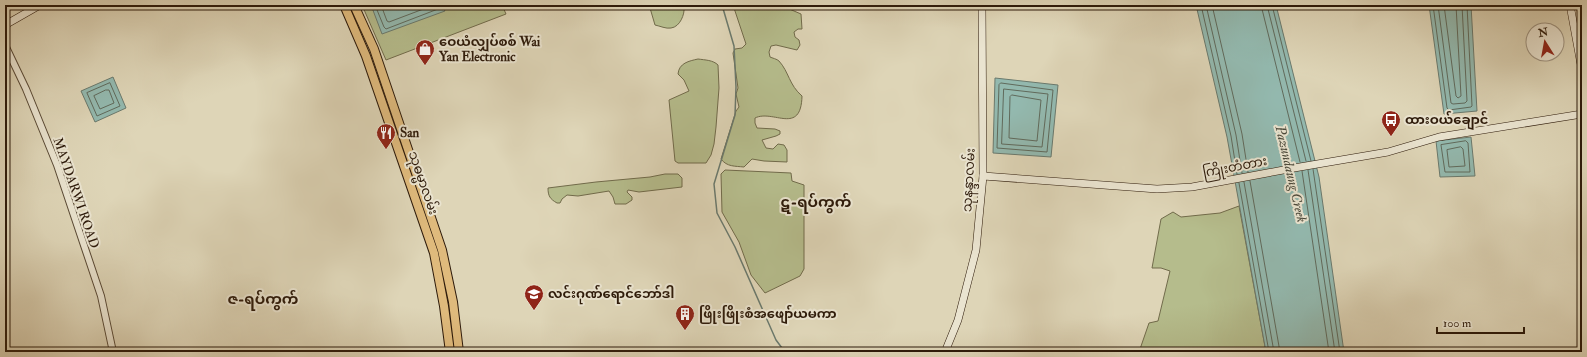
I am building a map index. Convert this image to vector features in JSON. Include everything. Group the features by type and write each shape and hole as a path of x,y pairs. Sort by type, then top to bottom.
{"main road":[{"path":"5,25 40,5"},
{"name":"သုဓမ္မာလမ်း","path":"344,5 364,51 434,253 444,306 450,352"},
{"name":"သုဓမ္မာလမ်း","path":"354,5 374,49 442,250 453,302 459,352"},
{"name":"သုနန္ဒာလမ်း","path":"945,352 958,320 976,250 983,176 982,5"},
{"path":"1570,5 1582,70"},
{"name":"ကြိုးတံတား","path":"983,176 1158,189 1192,187 1388,152 1440,137 1582,114"}],"street":[{"name":"MAYDARWI ROAD","path":"5,45 26,89 57,165 101,296 113,352"}],"green space":[{"path":"362,5 502,5 506,14 386,60"},
{"path":"661,5 690,5 684,7 683,16 677,25 674,27 665,28 655,25 650,8"},
{"path":"733,5 780,5 801,14 802,29 798,29 794,32 800,45 797,50 776,45 771,46 769,52 770,57 778,60 782,65 794,87 802,96 797,115 785,119 770,116 755,118 757,128 775,129 780,131 780,134 776,136 762,140 766,148 773,149 778,144 784,145 787,150 787,162 752,159 744,167 729,165 721,159 736,111 739,107 736,94 738,88 733,53 735,49 742,48 746,44"},
{"path":"698,59 711,61 718,65 719,88 714,144 711,155 706,163 678,163 675,161 669,100 689,91 684,80 678,74 679,70 685,63"},
{"path":"725,170 791,173 792,181 804,185 804,269 800,276 765,293 751,275 739,242 722,212 721,174"},
{"path":"665,174 678,174 682,178 682,187 639,192 628,190 627,192 632,197 632,200 626,204 615,204 609,191 578,196 567,195 560,203 553,200 548,193 548,188"},
{"path":"1239,206 1266,352 1139,352 1149,323 1158,321 1170,271 1161,268 1152,268 1161,219 1173,212 1181,217 1220,213"}],"water":[{"path":"371,5 442,5 445,11 382,34"},
{"name":"Pazundaung Creek","path":"1196,5 1276,5 1319,177 1344,352 1266,352 1227,137"},
{"path":"1429,5 1471,5 1477,111 1444,114"},
{"path":"113,77 126,108 95,122 81,91"},
{"path":"995,78 1058,85 1051,157 993,153"},
{"path":"1471,137 1475,176 1440,177 1436,141"}],"waterway":[{"path":"722,5 734,46 736,87 735,115 714,184 717,213 735,247 776,340 785,352"}],"place":[{"name":"ဝေယံလျှပ်စစ် Wai Yan Electronic","path":"425,66"},
{"name":"ထားဝယ်ချောင်","path":"1391,137"},
{"name":"San","path":"386,150"},
{"name":"လင်းဂုဏ်ရောင်ဘော်ဒါ","path":"534,311"},
{"name":"ဖြိုးဖြိုးစံအဖျော်ယမကာ","path":"685,331"}],"district":[{"name":"ဋ-ရပ်ကွက်","path":"816,202"},
{"name":"ဇ-ရပ်ကွက်","path":"263,299"}]}
